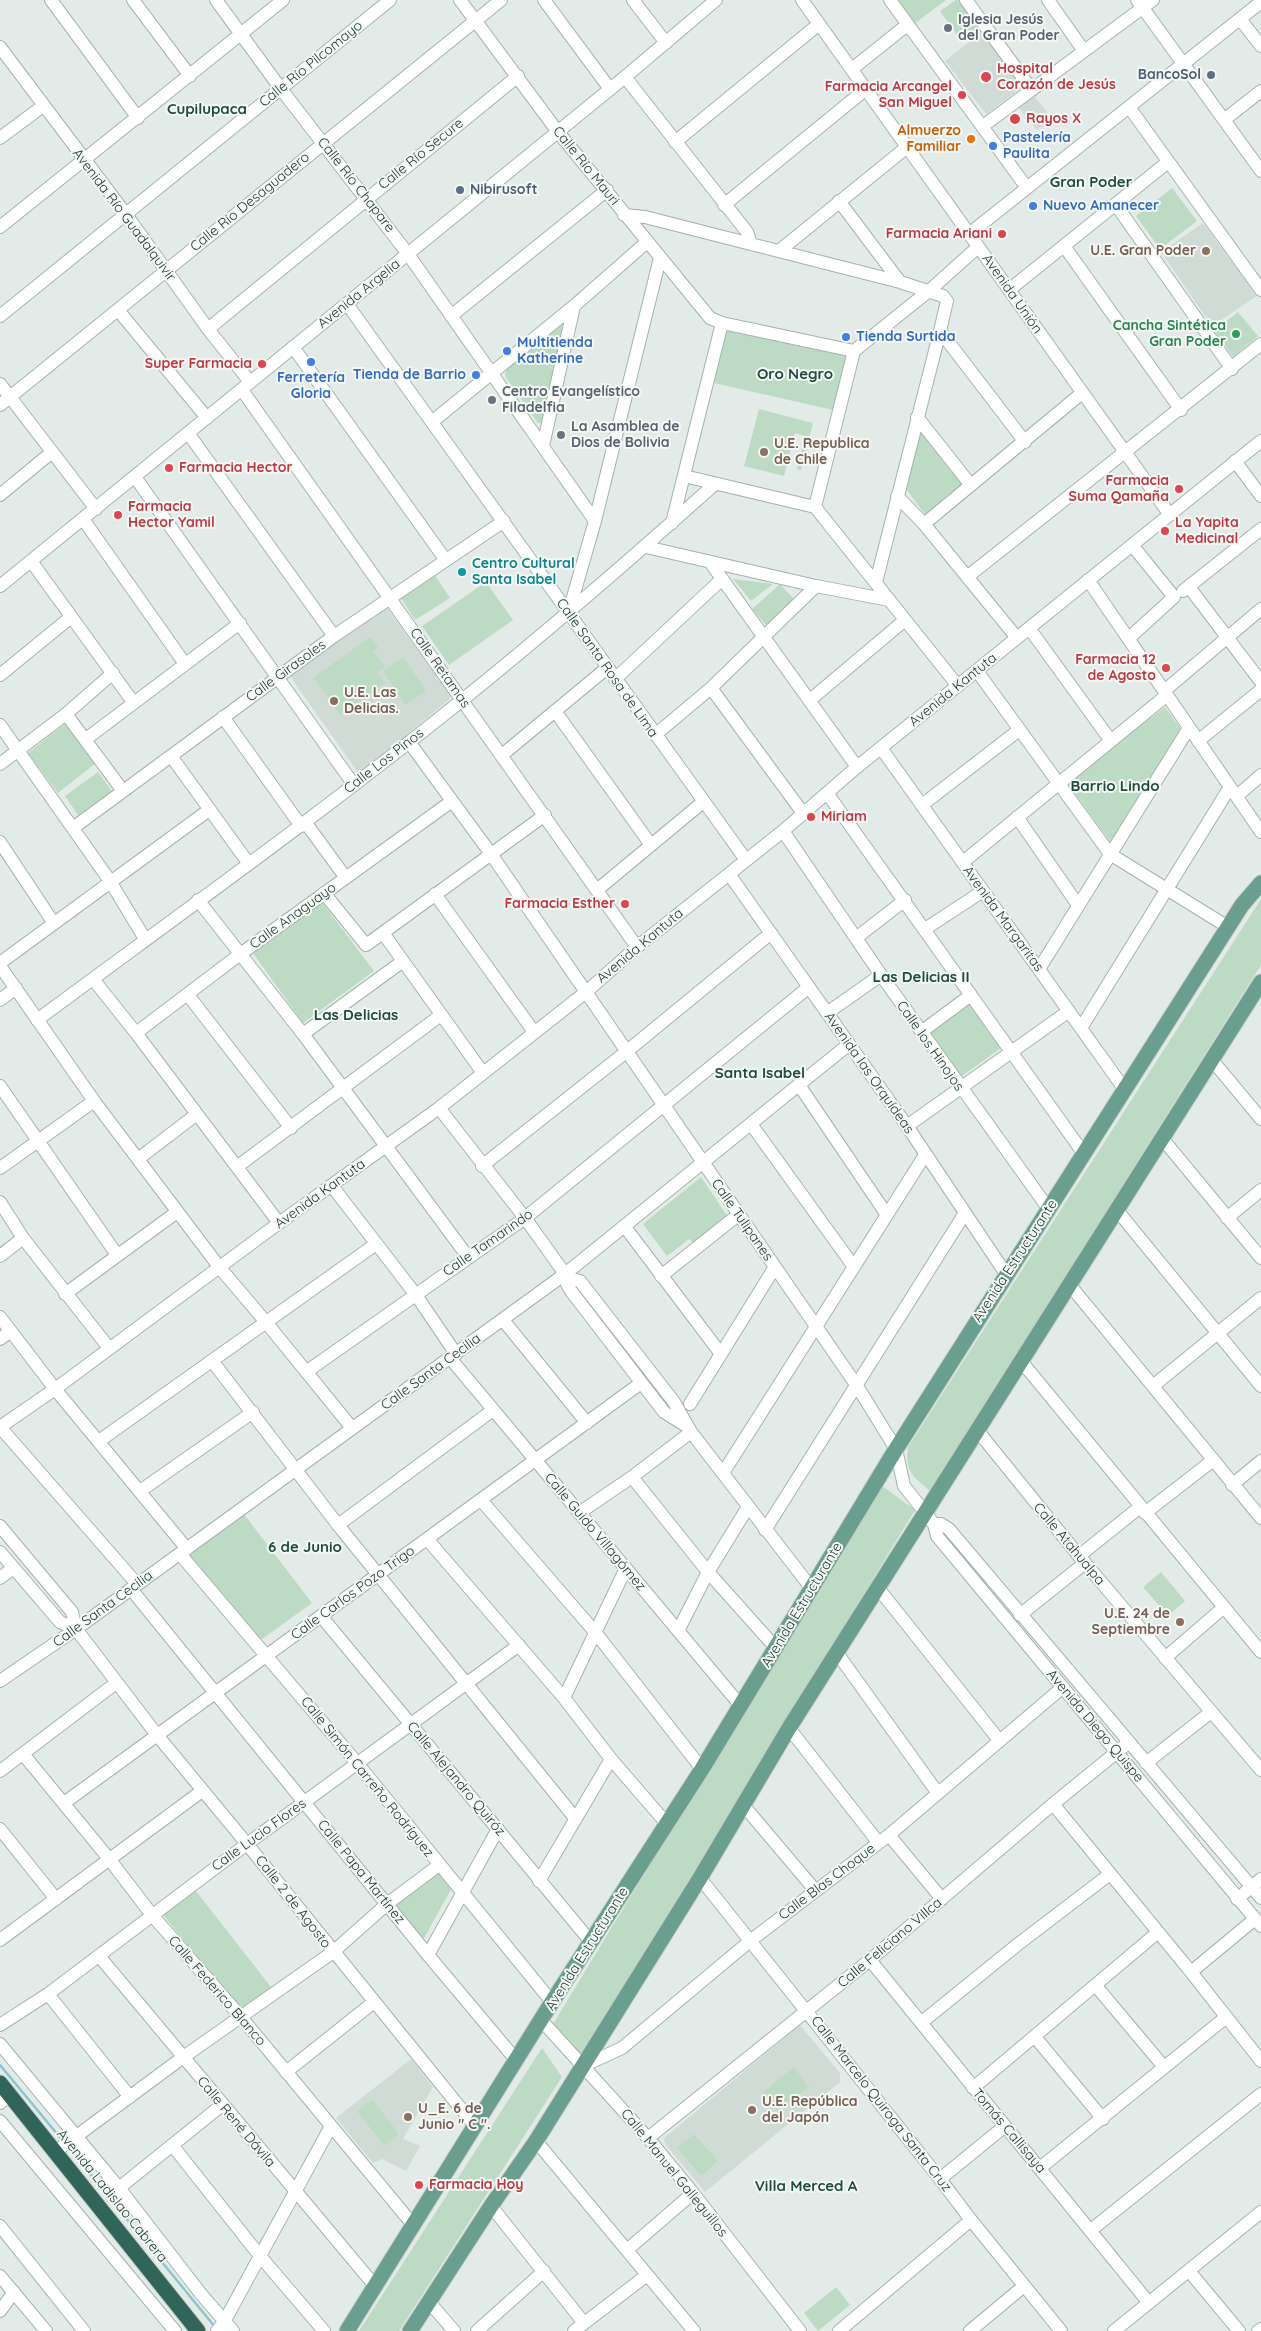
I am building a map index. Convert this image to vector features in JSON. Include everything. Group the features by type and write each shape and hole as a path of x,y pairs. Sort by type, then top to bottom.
{"highway":[{"name":"Avenida Ladislao Cabrera","path":"0,2083 5,2099 66,2144 162,2284 198,2331"}],"main road":[{"name":"Avenida Estructurante","path":"347,2331 542,2021 552,2002 702,1769 896,1449 1006,1274 1228,926 1242,905 1261,883"},
{"path":"410,2331 583,2066 744,1806 789,1728 878,1588 930,1519 977,1430 1161,1138 1260,988"}],"street":[{"path":"52,0 138,118"},
{"path":"133,0 190,76"},
{"name":"Calle Río Chapare","path":"216,0 281,89 408,254 595,521"},
{"path":"0,227 283,0"},
{"name":"Calle Río Pilcomayo","path":"0,316 390,0"},
{"name":"Calle Río Mauri","path":"460,0 558,132 607,190 624,215 710,318 722,323"},
{"name":"Calle Río Desaguadero","path":"5,401 501,0"},
{"path":"544,0 610,89"},
{"path":"633,0 666,43"},
{"name":"Avenida Argelia","path":"0,586 624,78 716,0"},
{"name":"Avenida Unión","path":"802,0 1170,515"},
{"path":"890,0 1027,188"},
{"path":"966,0 1032,90"},
{"path":"1048,0 1084,51"},
{"path":"983,126 1084,51 1140,4 1153,0"},
{"path":"969,234 1261,2"},
{"path":"1140,4 1261,171"},
{"path":"1240,19 1261,46"},
{"path":"676,142 819,24"},
{"path":"852,69 907,25"},
{"name":"Avenida Río Guadalquivir","path":"0,47 125,213 208,329 246,386"},
{"name":"Calle Río Secure","path":"208,329 366,198 518,76"},
{"path":"624,78 747,232 751,244"},
{"path":"724,205 866,89"},
{"path":"1224,120 1261,91"},
{"path":"0,138 43,106"},
{"path":"1129,107 1168,162 1257,274 1261,290"},
{"path":"779,251 907,147"},
{"path":"1009,290 1168,162"},
{"path":"451,316 607,190"},
{"path":"839,201 900,282"},
{"path":"1116,205 1232,369"},
{"path":"624,215 645,217 900,282 944,296 947,301 940,331 876,582"},
{"path":"433,421 574,306 647,242"},
{"path":"1064,246 1181,410"},
{"path":"815,507 854,351 930,290 978,247"},
{"path":"568,613 578,587 660,258"},
{"name":"Calle Santa Rosa de Lima","path":"347,304 433,421 607,668 616,678 654,735 746,860"},
{"path":"543,446 574,306"},
{"path":"118,310 207,418"},
{"path":"672,523 722,323 854,351"},
{"path":"940,331 1025,442"},
{"path":"967,578 1181,410 1261,344"},
{"path":"293,347 445,559"},
{"path":"0,384 5,401 52,452 96,508"},
{"name":"Calle Retamas","path":"246,386 461,700 545,814 637,947"},
{"path":"924,524 1082,393"},
{"path":"917,417 970,484"},
{"path":"188,434 334,636"},
{"name":"Avenida Kantuta","path":"0,1427 56,1390 109,1348 439,1108 586,992 637,947 783,831 857,767 1261,441"},
{"path":"0,495 52,452"},
{"path":"1236,461 1261,496"},
{"path":"684,476 815,507 958,686"},
{"path":"135,477 354,785"},
{"name":"Calle Los Pinos","path":"37,1020 303,824 409,742 568,613 716,484"},
{"path":"897,496 924,524 1017,638"},
{"path":"83,519 184,664"},
{"name":"Calle Girasoles","path":"73,828 390,596 504,521"},
{"path":"1128,639 1174,597 1259,535"},
{"path":"1132,545 1174,597"},
{"path":"646,547 816,586 889,600"},
{"path":"31,561 133,702"},
{"path":"710,562 857,767"},
{"path":"616,678 722,579"},
{"path":"1088,580 1261,832"},
{"path":"654,735 711,688 816,586"},
{"path":"1189,587 1261,682"},
{"path":"962,862 1111,741 1261,610"},
{"path":"0,675 71,617"},
{"path":"810,700 905,620"},
{"path":"86,739 240,623"},
{"path":"1029,628 1111,741"},
{"path":"502,755 607,668"},
{"path":"977,670 1110,854 1228,926"},
{"path":"0,764 66,714 113,673"},
{"path":"711,688 803,813"},
{"path":"1198,741 1261,690"},
{"path":"555,711 651,845"},
{"path":"66,714 123,790"},
{"path":"224,717 303,824 346,878"},
{"path":"0,725 110,881 146,939"},
{"path":"1039,969 1189,728"},
{"path":"922,805 1019,730"},
{"name":"Calle Tulipanes","path":"409,742 491,854 857,1386 896,1449"},
{"name":"Avenida Margaritas","path":"881,748 1125,1090"},
{"path":"171,756 249,864"},
{"path":"1081,1028 1233,792 1261,775"},
{"path":"827,793 905,900 1010,1053 1084,1154"},
{"name":"Calle Anaguayo","path":"136,1033 324,893 452,801"},
{"path":"597,890 703,802"},
{"path":"209,810 53,922 0,964 94,1101 220,1268 266,1321 352,1428"},
{"path":"324,893 366,945 545,814"},
{"path":"1017,817 1078,905"},
{"name":"Calle los Hinojos","path":"783,831 961,1089 1048,1208"},
{"path":"0,842 53,922"},
{"name":"Avenida las Orquídeas","path":"729,874 907,1126 1006,1274"},
{"path":"925,929 983,891"},
{"path":"435,894 534,1032"},
{"path":"198,900 303,1034 468,1257"},
{"path":"856,938 905,900"},
{"path":"383,933 483,1073"},
{"path":"482,1166 626,1052 771,933"},
{"path":"303,1034 403,962"},
{"path":"827,1013 881,975"},
{"path":"92,979 238,1166 279,1223"},
{"name":"Calle Tamarindo","path":"306,1372 525,1218 810,987"},
{"path":"0,1000 16,988"},
{"path":"921,1032 971,994"},
{"path":"188,995 291,1128"},
{"path":"907,1126 1069,1011"},
{"path":"238,1166 441,1015"},
{"name":"Calle Santa Cecilia","path":"0,1681 76,1629 352,1428 567,1276 848,1045"},
{"path":"1212,1060 1261,1119"},
{"path":"799,1085 887,1215"},
{"path":"0,1086 40,1141 117,1255"},
{"path":"0,1168 94,1101"},
{"path":"439,1108 482,1166 525,1218 567,1276 569,1289 641,1384 664,1412 689,1430"},
{"path":"138,1159 197,1114"},
{"path":"751,1124 854,1267"},
{"path":"1161,1138 1261,1258"},
{"path":"723,1473 925,1155"},
{"name":"Calle Guido Villagómez","path":"332,1186 416,1295 453,1356 493,1410 741,1706"},
{"path":"1227,1218 1261,1190"},
{"path":"0,1202 23,1238 109,1348"},
{"path":"1116,1209 1261,1386"},
{"path":"65,1294 178,1212"},
{"path":"765,1530 965,1213"},
{"path":"661,1276 738,1215"},
{"path":"625,1227 721,1354"},
{"path":"0,1256 23,1238"},
{"path":"99,1441 213,1362 266,1321 376,1244"},
{"path":"690,1404 775,1268"},
{"path":"567,1276 580,1281 674,1402 689,1430 812,1589"},
{"path":"1069,1284 1153,1386 1212,1462 1261,1518"},
{"path":"1153,1386 1218,1335 1261,1298"},
{"name":"Calle Simón Carreño Rodríguez","path":"0,1317 56,1390 140,1491 183,1551 552,2002"},
{"path":"503,1320 587,1423"},
{"path":"0,1340 11,1331"},
{"path":"1021,1361 1261,1652"},
{"path":"213,1362 338,1525 575,1818"},
{"name":"Calle Carlos Pozo Trigo","path":"64,1803 641,1384"},
{"path":"338,1525 493,1410"},
{"path":"140,1491 253,1412"},
{"name":"Calle Papa Martínez","path":"0,1427 134,1587 215,1693 428,1955 517,2060"},
{"path":"578,1513 632,1478 689,1430"},
{"name":"Calle Atahualpa","path":"977,1430 1082,1560 1261,1770"},
{"name":"Avenida Diego Quispe","path":"896,1449 904,1486 930,1519 934,1531 940,1540 1258,1923"},
{"path":"1232,1484 1261,1460"},
{"path":"1020,1615 1082,1560 1143,1510 1212,1462"},
{"path":"632,1478 708,1572 776,1648"},
{"path":"481,1500 595,1632 702,1769"},
{"path":"678,1632 708,1572 748,1507"},
{"name":"Avenida Diego Quispe","path":"930,1519 949,1529 1128,1743 1256,1883 1261,1898"},
{"name":"Calle 2 de Agosto","path":"0,1526 72,1612 76,1629 157,1735 475,2126"},
{"path":"427,1539 564,1698 611,1759 667,1824"},
{"name":"Calle 2 de Agosto","path":"0,1552 60,1622 76,1629"},
{"path":"0,1578 14,1568"},
{"path":"564,1698 626,1568"},
{"path":"878,1588 999,1740"},
{"path":"1165,1658 1223,1608"},
{"name":"Calle Alejandro Quiróz","path":"321,1616 591,1942"},
{"name":"Calle Lucio Flores","path":"0,2025 48,1994 247,1844 519,1645"},
{"path":"837,1653 937,1792"},
{"path":"0,1771 116,1683"},
{"name":"Calle Blas Choque","path":"583,2066 622,2048 750,1941 884,1839 1062,1687"},
{"path":"1146,1763 1211,1712"},
{"path":"789,1728 884,1839 942,1899"},
{"name":"Calle Feliciano Villca","path":"648,2138 870,1960 1053,1804 1128,1743"},
{"name":"Calle Federico Blanco","path":"23,1754 110,1860 152,1915 241,2017 414,2226"},
{"path":"539,1881 611,1759"},
{"path":"1,1938 202,1791"},
{"path":"1053,1804 1157,1933 1191,1972 1225,2018 1261,2061"},
{"path":"744,1806 815,1890"},
{"path":"0,1829 56,1899"},
{"path":"428,1955 498,1829"},
{"path":"66,2144 182,2058 333,1952 388,1904 439,1865"},
{"path":"922,2022 1110,1874"},
{"name":"Calle Marcelo Quiroga Santa Cruz","path":"700,1878 1061,2331"},
{"path":"1237,1900 1256,1883"},
{"path":"1191,1972 1258,1923"},
{"path":"973,2088 1157,1933"},
{"name":"Calle René Dávila","path":"99,1956 294,2192 375,2286"},
{"name":"Tomás Callisaya","path":"870,1960 922,2022 973,2088 1092,2230 1149,2303"},
{"path":"1096,1986 1164,2068"},
{"path":"48,1994 130,2097"},
{"path":"286,2072 374,2002"},
{"path":"1040,2168 1103,2119 1225,2018"},
{"name":"Calle Manuel Galleguillos","path":"542,2021 648,2138 800,2331"},
{"path":"1035,2037 1103,2119"},
{"path":"0,2044 66,2144 120,2188 227,2329 260,2256 331,2126"},
{"path":"1092,2230 1261,2094"},
{"path":"120,2188 222,2105"},
{"path":"0,2121 175,2331"},
{"path":"940,2179 1005,2126"},
{"path":"536,2140 694,2331"},
{"path":"172,2145 260,2256 324,2331"},
{"path":"627,2250 693,2193"},
{"path":"491,2206 544,2271 579,2327 647,2275"},
{"path":"1114,2331 1261,2212"},
{"path":"839,2331 971,2220"},
{"path":"0,2226 84,2331"},
{"path":"477,2331 544,2271"},
{"path":"1189,2271 1239,2331"},
{"path":"0,2276 46,2331"},
{"path":"146,2296 162,2284"},
{"path":"970,2331 1024,2286"},
{"path":"0,2311 14,2292"},
{"path":"430,2303 454,2331"}],"shaded area":[{"name":"Hospital Corazón de Jesús","path":"983,31 1023,87 986,114 945,61"},
{"name":"Hospital Corazón de Jesús","path":"1033,95 1052,118 1037,130 1018,107"},
{"path":"1203,223 1257,296 1212,326 1161,252"},
{"path":"385,605 450,695 450,699 361,772 357,771 291,678 292,674"},
{"name":"U.E. República del Japón","path":"800,2025 840,2073 840,2082 705,2192 665,2144 664,2138"},
{"path":"411,2059 433,2087 403,2139 420,2146 406,2171 382,2159 373,2163 336,2118"}],"green space":[{"path":"897,0 946,0 914,24"},
{"path":"958,0 979,30 962,42 940,11"},
{"path":"1172,188 1197,221 1160,249 1136,216"},
{"name":"Cancha Sintética Gran Poder","path":"1238,312 1258,336 1233,357 1214,331"},
{"path":"561,325 566,331 542,423 538,423 505,376 506,370"},
{"path":"726,329 846,356 833,410 714,383"},
{"path":"759,409 813,423 801,470 797,469 805,436 795,433 784,476 744,466"},
{"path":"920,428 964,484 929,520 907,490"},
{"path":"434,574 450,598 415,620 400,597"},
{"path":"733,579 773,584 751,601"},
{"path":"486,582 513,620 449,665 422,626"},
{"path":"780,584 795,600 767,626 752,609"},
{"path":"370,637 378,647 373,651 385,667 377,673 385,683 340,715 313,678"},
{"path":"404,657 426,691 405,705 383,671"},
{"path":"1165,707 1181,729 1112,844 1067,782"},
{"path":"66,723 96,763 58,793 28,753"},
{"path":"98,772 114,794 80,818 65,796"},
{"path":"1261,899 1261,965 930,1491 914,1477 909,1468 908,1447"},
{"path":"321,901 374,971 303,1023 253,953"},
{"path":"970,1002 1001,1048 959,1078 928,1032"},
{"path":"701,1177 728,1217 697,1246 689,1239 667,1256 643,1224"},
{"path":"881,1485 915,1510 582,2055 553,2024"},
{"path":"243,1513 312,1603 258,1642 189,1554"},
{"path":"1161,1572 1185,1601 1168,1616 1143,1587"},
{"path":"437,1869 454,1884 423,1940 390,1903"},
{"path":"192,1886 271,1987 240,2012 161,1912"},
{"path":"542,2048 562,2077 399,2331 359,2331"},
{"path":"794,2067 809,2087 777,2111 763,2092"},
{"path":"372,2099 399,2134 384,2146 357,2111"},
{"path":"694,2134 718,2161 701,2176 677,2148"},
{"path":"836,2287 850,2305 818,2331 804,2313"}],"waterway":[{"path":"0,2065 63,2141"},
{"path":"68,2147 215,2327"}],"place":[{"name":"Iglesia Jesús del Gran Poder","path":"948,28"},
{"name":"BancoSol","path":"1211,75"},
{"name":"Hospital Corazón de Jesús","path":"986,77"},
{"name":"Farmacia Arcangel San Miguel","path":"962,95"},
{"name":"Rayos X","path":"1015,119"},
{"name":"Almuerzo Familiar","path":"971,139"},
{"name":"Pastelería Paulita","path":"993,146"},
{"name":"Nibirusoft","path":"460,190"},
{"name":"Nuevo Amanecer","path":"1033,206"},
{"name":"Farmacia Ariani","path":"1002,234"},
{"name":"U.E. Gran Poder","path":"1206,251"},
{"name":"Cancha Sintética Gran Poder","path":"1236,334"},
{"name":"Tienda Surtida","path":"846,337"},
{"name":"Multitienda Katherine","path":"507,351"},
{"name":"Ferretería Gloria","path":"311,362"},
{"name":"Super Farmacia","path":"262,364"},
{"name":"Tienda de Barrio","path":"476,375"},
{"name":"Centro Evangelístico Filadelfia","path":"492,400"},
{"name":"La Asamblea de Dios de Bolivia","path":"561,435"},
{"name":"U.E. Republica de Chile","path":"764,452"},
{"name":"Farmacia Hector","path":"169,468"},
{"name":"Farmacia Suma Qamaña","path":"1179,489"},
{"name":"Farmacia Hector Yamil","path":"118,515"},
{"name":"La Yapita Medicinal","path":"1165,531"},
{"name":"Centro Cultural Santa Isabel","path":"462,572"},
{"name":"Farmacia 12 de Agosto","path":"1166,668"},
{"name":"U.E. Las Delicias.","path":"334,701"},
{"name":"Miriam","path":"811,817"},
{"name":"Farmacia Esther","path":"625,904"},
{"name":"U.E. 24 de Septiembre","path":"1180,1622"},
{"name":"U.E. República del Japón","path":"752,2110"},
{"name":"U_E. 6 de Junio \" C \".","path":"408,2117"},
{"name":"Farmacia Hoy","path":"419,2185"}],"district":[{"name":"Cupilupaca","path":"207,109"},
{"name":"Gran Poder","path":"1091,182"},
{"name":"Oro Negro","path":"795,374"},
{"name":"Barrio Lindo","path":"1115,786"},
{"name":"Las Delicias II","path":"921,977"},
{"name":"Las Delicias","path":"356,1015"},
{"name":"Santa Isabel","path":"760,1073"},
{"name":"6 de Junio","path":"305,1547"},
{"name":"Villa Merced A","path":"806,2186"}]}
